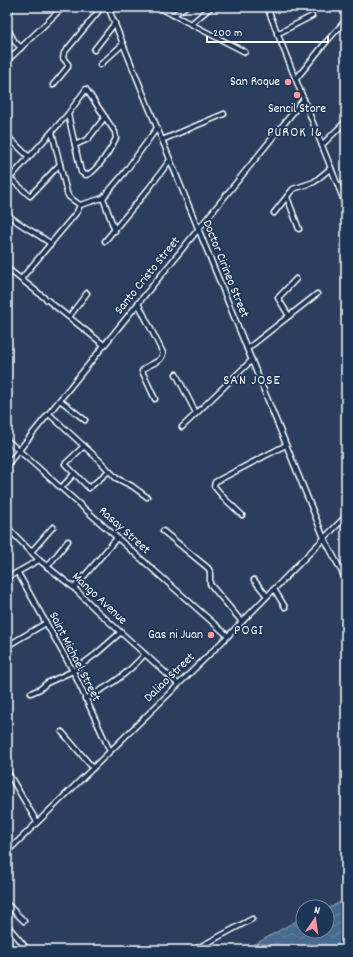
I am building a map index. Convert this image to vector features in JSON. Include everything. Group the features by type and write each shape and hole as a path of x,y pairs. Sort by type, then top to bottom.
{"street":[{"path":"7,14 10,11 8,7"},
{"path":"7,61 63,7"},
{"path":"53,85 68,67 68,64 63,58 64,53 102,7"},
{"name":"Doctor Cirineo Street","path":"108,7 324,538 346,580"},
{"path":"158,7 245,52"},
{"path":"173,15 185,7"},
{"path":"267,7 346,206"},
{"path":"191,24 210,8"},
{"path":"277,34 312,16"},
{"path":"296,79 346,20"},
{"path":"94,50 115,23"},
{"path":"7,28 15,42 21,48"},
{"path":"100,65 123,44"},
{"path":"60,164 30,196 10,178 68,114 86,89 116,132 116,140 96,168 87,176 81,172 68,114"},
{"name":"Santo Cristo Street","path":"7,465 304,99"},
{"path":"162,140 224,114"},
{"path":"75,145 88,139 105,117"},
{"path":"322,145 346,121"},
{"path":"22,280 77,212 80,205 103,198 125,172 157,128"},
{"path":"52,132 68,195 80,205"},
{"path":"7,136 29,157"},
{"path":"105,242 170,160"},
{"path":"274,213 295,188 314,182 331,168"},
{"path":"287,197 299,230"},
{"path":"103,198 115,231"},
{"path":"7,214 17,223 40,235 51,244"},
{"path":"7,268 104,345"},
{"path":"289,316 278,298 296,279"},
{"path":"68,317 87,293"},
{"path":"247,349 317,294"},
{"path":"138,303 163,354 163,357 160,360 143,368 142,371 155,399"},
{"path":"182,427 252,360"},
{"path":"176,374 196,413"},
{"path":"60,400 85,420"},
{"path":"49,414 116,478 132,486 147,498"},
{"name":"Rasay Street","path":"7,440 228,636"},
{"path":"242,515 214,486 215,482 286,445"},
{"path":"84,446 65,464 74,474 89,488 110,471"},
{"path":"61,488 74,474"},
{"name":"Daliao Street","path":"7,852 228,636 346,516"},
{"name":"Mango Avenue","path":"7,527 38,560 74,588 178,684"},
{"path":"31,552 53,528"},
{"path":"163,531 208,568 210,571 210,584 242,622"},
{"path":"74,588 117,538"},
{"path":"47,567 68,541"},
{"path":"7,578 38,560"},
{"name":"Saint Michael Street","path":"18,573 72,671 110,751"},
{"path":"254,580 267,596"},
{"path":"274,589 285,607"},
{"path":"7,646 46,624"},
{"path":"31,693 40,690 47,683 72,671 96,654 121,632"},
{"path":"85,699 120,679 145,654"},
{"path":"62,732 93,768"},
{"path":"8,774 37,822"},
{"path":"7,904 24,921"},
{"path":"194,950 252,919"},
{"path":"7,925 28,950"}],"water":[{"path":"346,899 346,950 245,950 295,922 295,939 335,939 335,905"}],"place":[{"name":"San Roque","path":"288,82"},
{"name":"Sencil Store","path":"297,95"},
{"name":"Gas ni Juan","path":"211,635"}],"district":[{"name":"PUROK 16","path":"295,133"},
{"name":"SAN JOSE","path":"252,381"},
{"name":"POGI","path":"249,631"}]}
